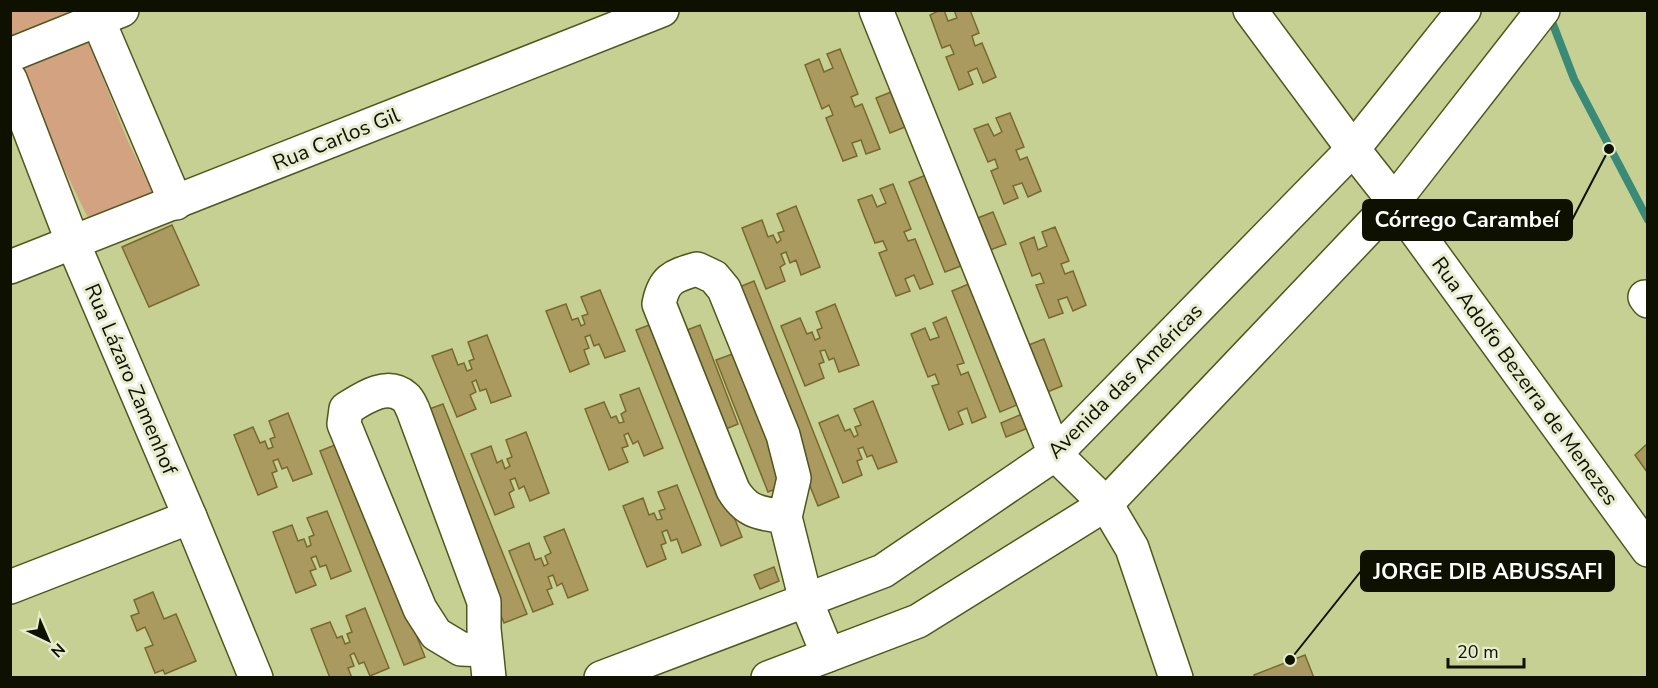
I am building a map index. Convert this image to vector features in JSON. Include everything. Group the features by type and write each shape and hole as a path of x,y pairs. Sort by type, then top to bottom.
{"street":[{"name":"Rua Carlos Gil","path":"10,267 662,10"},
{"path":"876,10 1055,454 1106,504 1132,548 1176,678"},
{"name":"Rua Adolfo Bezerra de Menezes","path":"1250,10 1394,201 1647,550"},
{"name":"Avenida das Américas","path":"601,678 883,571 1055,454 1353,149 1464,10"},
{"path":"768,678 918,621 1106,504 1394,201 1543,10"},
{"path":"10,55 110,15 176,203"},
{"name":"Rua Lázaro Zamenhof","path":"10,79 73,243 256,678"},
{"path":"785,517 753,512 740,501 733,490 659,304 662,290 673,276 697,269 714,277 724,289 786,446 794,478 785,517 806,601 828,655"},
{"path":"393,392 405,397 414,410 484,602 487,664 436,634 420,609 344,424 346,409 371,393 393,392"},
{"path":"10,587 190,517"}],"shaded area":[{"path":"10,11 100,11 10,43"},
{"path":"87,37 126,137 153,193 90,222 13,64"}],"building":[{"path":"944,10 948,21 957,18 954,10 970,10 979,33 972,36 975,46 982,43 996,77 983,83 977,68 968,72 973,84 959,90 946,57 954,54 950,45 942,48 930,15"},
{"path":"840,49 858,94 851,97 855,107 862,104 880,149 866,154 861,140 852,143 857,156 843,161 826,118 833,115 829,105 822,109 805,65 819,59 824,72 833,68 827,54"},
{"path":"896,90 910,125 890,133 876,98"},
{"path":"1010,113 1024,147 1016,150 1020,160 1027,157 1041,191 1028,197 1022,183 1013,186 1018,198 1004,204 991,171 998,168 995,159 988,162 974,129 988,124 994,136 1002,132 996,118"},
{"path":"933,172 969,263 945,272 909,182"},
{"path":"893,184 911,229 904,232 908,241 915,239 933,284 920,289 914,275 905,279 910,291 896,296 879,253 887,250 883,241 875,243 858,200 872,195 877,207 886,203 880,189"},
{"path":"796,206 820,267 801,275 796,260 790,263 786,252 781,254 785,264 780,267 785,281 766,289 742,228 762,220 768,237 773,235 777,243 781,240 778,233 784,231 777,214"},
{"path":"993,212 1006,244 982,253 970,221"},
{"path":"172,225 199,285 149,307 122,247"},
{"path":"1055,227 1069,261 1061,264 1065,274 1073,271 1086,305 1073,311 1067,297 1058,300 1063,313 1049,318 1036,285 1044,283 1040,273 1032,276 1020,243 1034,237 1038,250 1047,246 1042,232"},
{"path":"754,281 839,497 818,506 732,290"},
{"path":"976,281 1024,402 1000,412 952,291"},
{"path":"600,290 625,351 605,358 599,344 594,346 590,335 585,337 589,348 584,350 589,364 570,372 546,311 566,304 572,320 578,318 581,326 585,324 582,316 588,314 581,297"},
{"path":"835,304 859,365 839,372 834,358 829,360 825,350 820,351 824,362 819,364 824,378 805,386 781,326 800,318 807,334 812,332 815,340 820,338 817,330 822,328 816,312"},
{"path":"946,317 964,363 957,365 961,375 968,372 986,417 972,423 967,408 958,412 963,424 949,430 932,386 939,384 935,374 928,377 911,334 925,328 930,340 939,337 933,323"},
{"path":"657,322 742,537 721,546 636,330"},
{"path":"700,325 738,424 721,431 682,332"},
{"path":"487,335 511,396 491,403 486,389 480,391 476,380 472,382 476,392 470,395 476,409 457,417 432,356 452,349 458,365 464,363 467,371 472,369 469,361 474,359 468,342"},
{"path":"1044,339 1062,386 1040,395 1021,348"},
{"path":"738,352 790,483 768,492 716,360"},
{"path":"639,388 663,448 644,456 638,441 633,444 628,433 624,435 628,446 622,448 628,462 609,470 585,409 604,402 611,418 616,416 619,423 624,422 621,414 626,411 620,395"},
{"path":"873,401 897,462 878,469 872,455 867,457 863,447 858,449 862,459 857,461 862,475 843,483 819,423 838,415 845,431 850,429 854,437 858,435 855,427 861,425 854,409"},
{"path":"443,404 527,614 504,623 421,412"},
{"path":"288,413 312,474 293,481 287,467 282,469 278,459 273,461 277,471 272,473 277,487 258,495 234,435 253,427 260,443 265,441 268,449 273,447 270,439 275,437 269,421"},
{"path":"1022,414 1028,428 1006,437 1001,423"},
{"path":"526,432 549,493 530,501 524,486 519,489 515,478 510,480 514,490 509,493 514,507 495,515 471,454 491,446 497,463 502,460 505,469 510,466 507,459 512,457 506,440"},
{"path":"340,443 425,657 404,665 320,451"},
{"path":"1648,443 1648,471 1647,472 1635,455"},
{"path":"677,485 701,545 682,553 677,539 671,541 667,530 662,532 666,543 661,545 666,559 647,567 623,506 643,498 649,515 654,513 657,520 662,519 659,511 665,509 658,492"},
{"path":"327,511 351,571 331,579 326,565 320,567 316,556 311,558 316,569 310,571 316,585 296,593 273,532 292,525 298,541 304,539 307,547 311,545 309,537 314,535 307,518"},
{"path":"564,529 588,590 568,598 562,583 557,586 553,575 548,577 552,588 547,590 553,604 533,612 509,551 529,543 535,560 541,558 544,566 548,564 545,556 551,553 544,537"},
{"path":"774,567 779,581 760,589 754,575"},
{"path":"153,592 164,619 176,614 196,661 165,674 163,670 155,673 145,648 153,645 145,627 137,631 131,616 139,613 134,600"},
{"path":"365,608 389,668 370,676 364,662 359,664 354,653 350,655 354,666 348,668 352,678 330,678 311,629 330,622 337,638 342,636 345,644 350,642 347,634 352,632 346,616"},
{"path":"1305,655 1314,678 1255,678 1254,675"}],"waterway":[{"path":"1551,19 1574,79 1648,220"}],"place":[{"name":"Córrego Carambeí","path":"1609,149"},
{"name":"JORGE DIB ABUSSAFI","path":"1290,660"}]}
